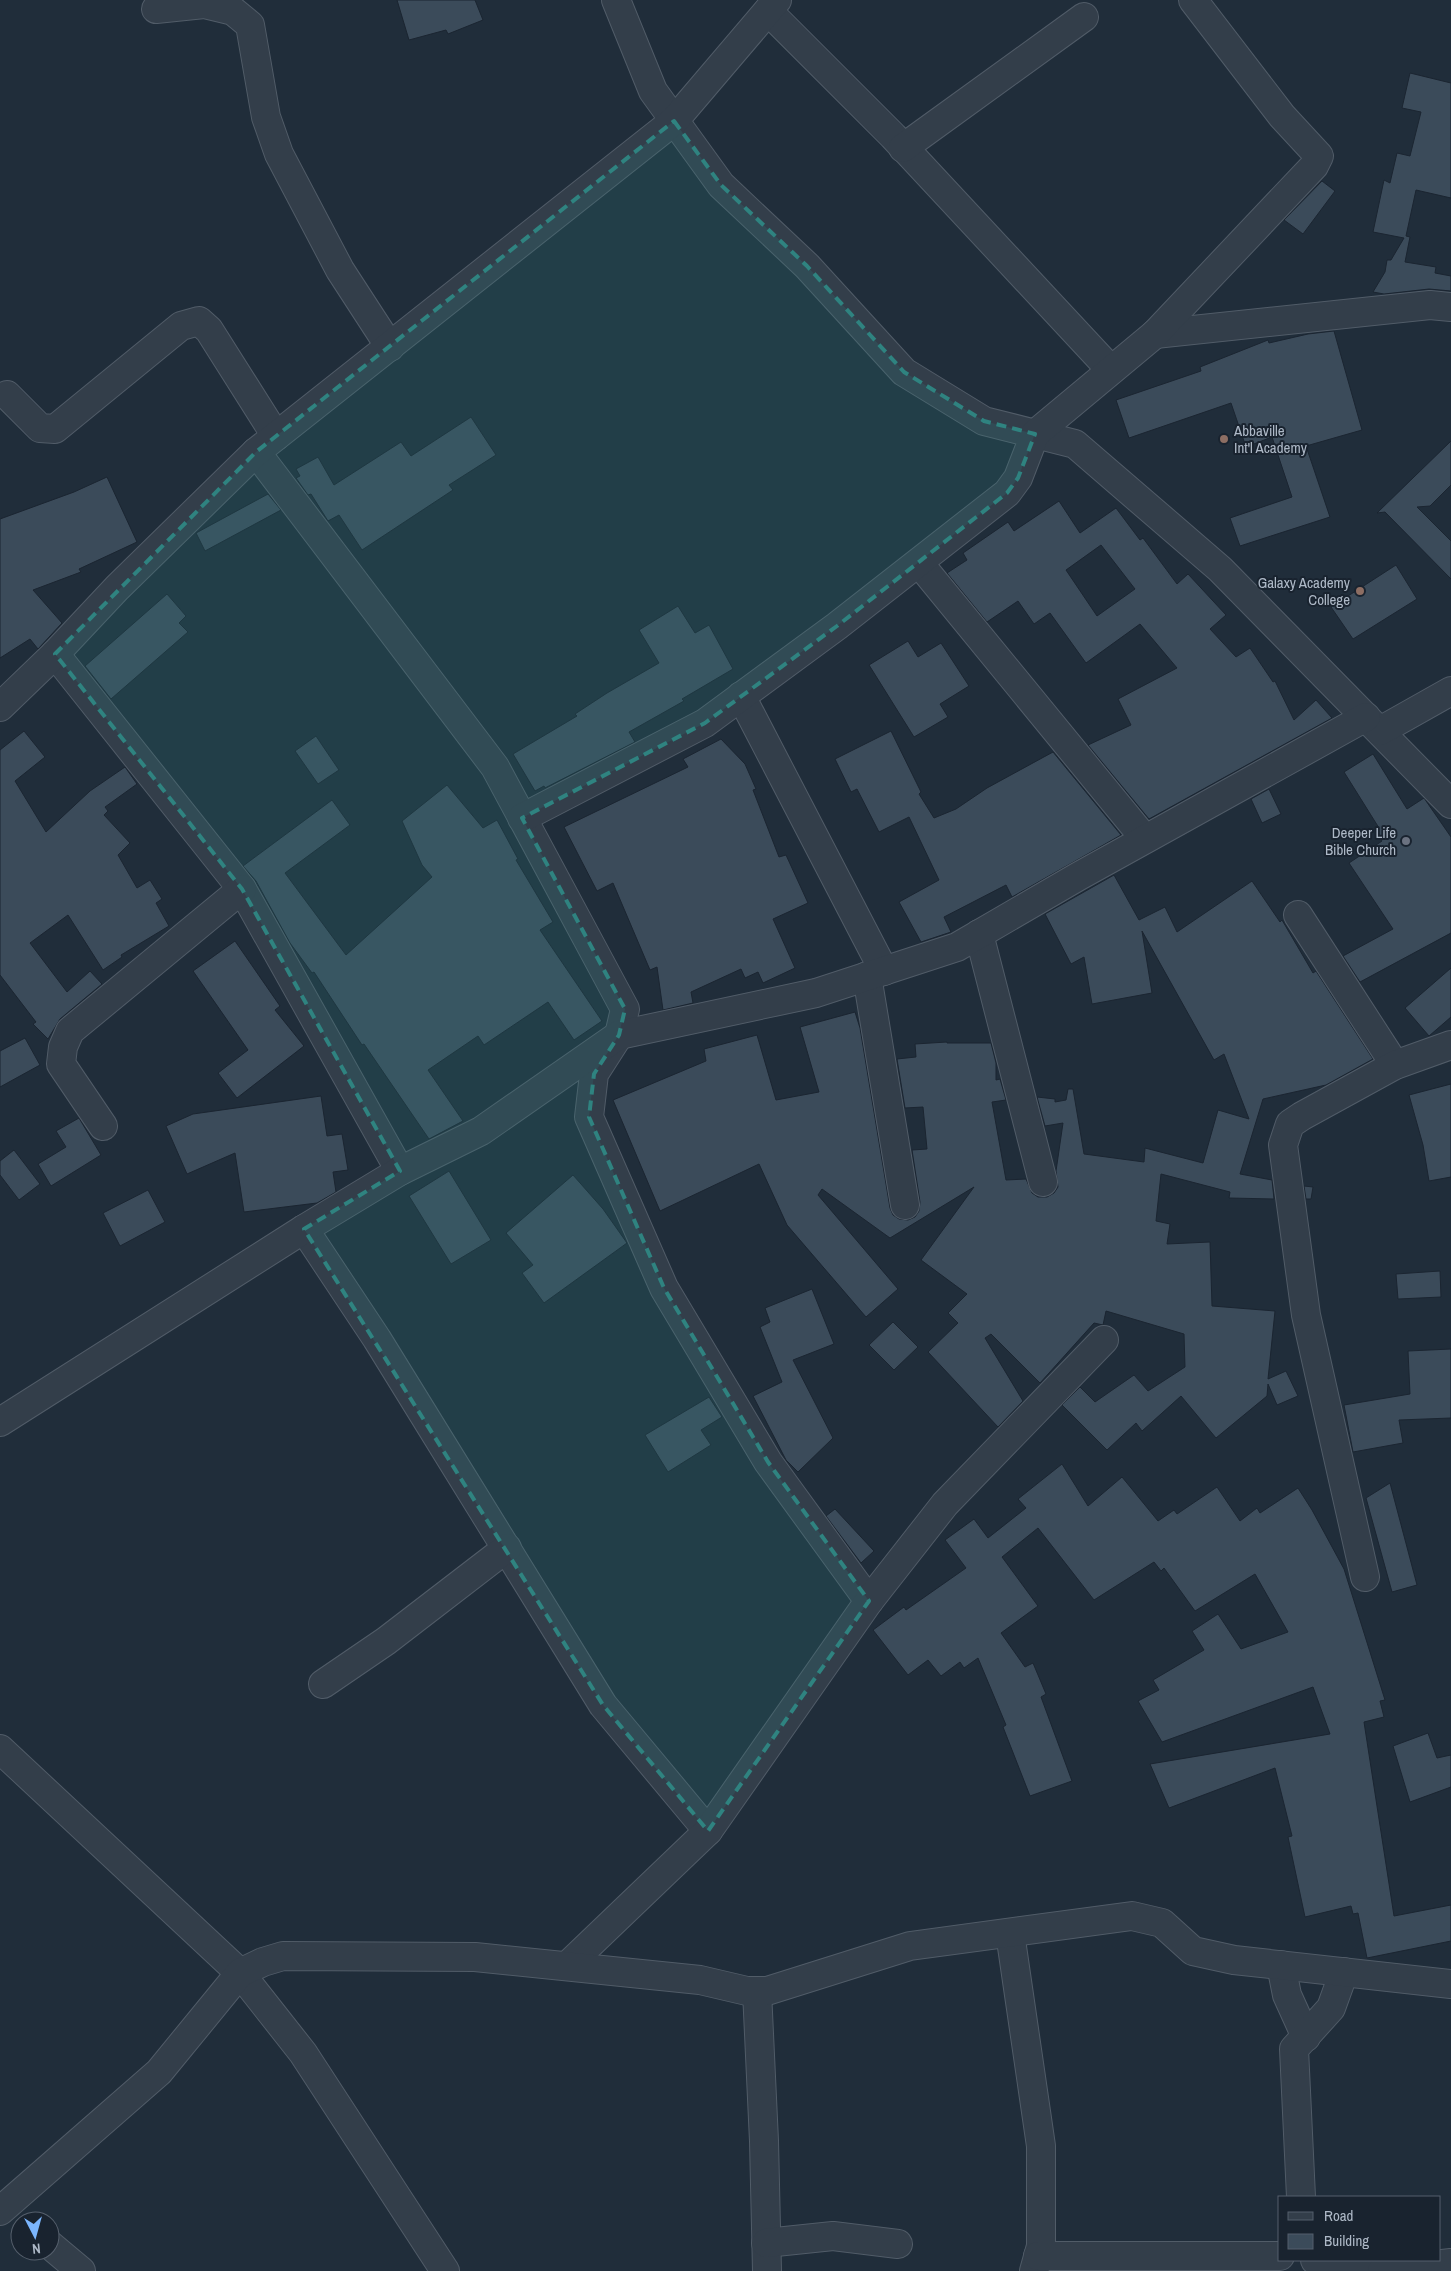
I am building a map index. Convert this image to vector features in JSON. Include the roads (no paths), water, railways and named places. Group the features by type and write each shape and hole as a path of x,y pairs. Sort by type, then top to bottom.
{"street":[{"path":"616,0 653,92 721,185 807,266 904,372 984,421 1075,444 1220,569 1451,804"},
{"path":"522,818 705,723 837,626 1007,493 1018,478 1035,434 1155,334 1314,166 1319,156 1282,116 1193,0"},
{"path":"156,9 204,4 233,11 250,26 266,117 279,154 340,270 390,347"},
{"path":"0,707 56,654 118,588 266,444 674,121 772,5 1111,370"},
{"path":"903,148 1084,17"},
{"path":"1155,334 1430,305 1451,307"},
{"path":"7,396 40,428 55,428 181,326 199,321 209,330 266,444 495,767 625,1008 619,1036 594,1074 589,1117 664,1288 768,1462 869,1601"},
{"path":"919,563 1145,839"},
{"path":"56,654 242,889 400,1171"},
{"path":"0,1422 304,1229 400,1171 481,1131 619,1036 816,993 957,947 1145,839 1373,724 1451,691"},
{"path":"741,696 876,974 904,1205"},
{"path":"103,1126 61,1064 63,1047 70,1031 242,889"},
{"path":"1298,915 1395,1065"},
{"path":"979,934 1043,1182"},
{"path":"1365,1577 1306,1315 1283,1145 1290,1124 1395,1065 1451,1045"},
{"path":"304,1229 377,1339 603,1705 708,1831"},
{"path":"567,1966 708,1831 869,1601 946,1504 1104,1340"},
{"path":"323,1684 386,1641 507,1548"},
{"path":"0,1749 240,1973 302,2053 445,2271"},
{"path":"9,2213 159,2072 240,1973 263,1962 283,1956 475,1957 700,1980 747,1992 767,1991 910,1946 1132,1916 1162,1923 1193,1951 1234,1960 1451,1984"},
{"path":"1010,1933 1041,2146 1041,2246 1036,2263 1278,2256"},
{"path":"1281,1965 1287,1994 1306,2036"},
{"path":"1301,2196 1294,2049 1331,2008 1344,1972"},
{"path":"757,1991 764,2141 767,2271"},
{"path":"766,2243 833,2236 898,2244"},
{"path":"60,2253 81,2271"},
{"path":"1319,2261 1362,2271"},
{"path":"1382,2271 1451,2263"}],"place":[{"name":"Abbaville Int'l Academy","path":"1224,439"},
{"name":"Galaxy Academy College","path":"1360,591"},
{"name":"Deeper Life Bible Church","path":"1406,841"}]}
